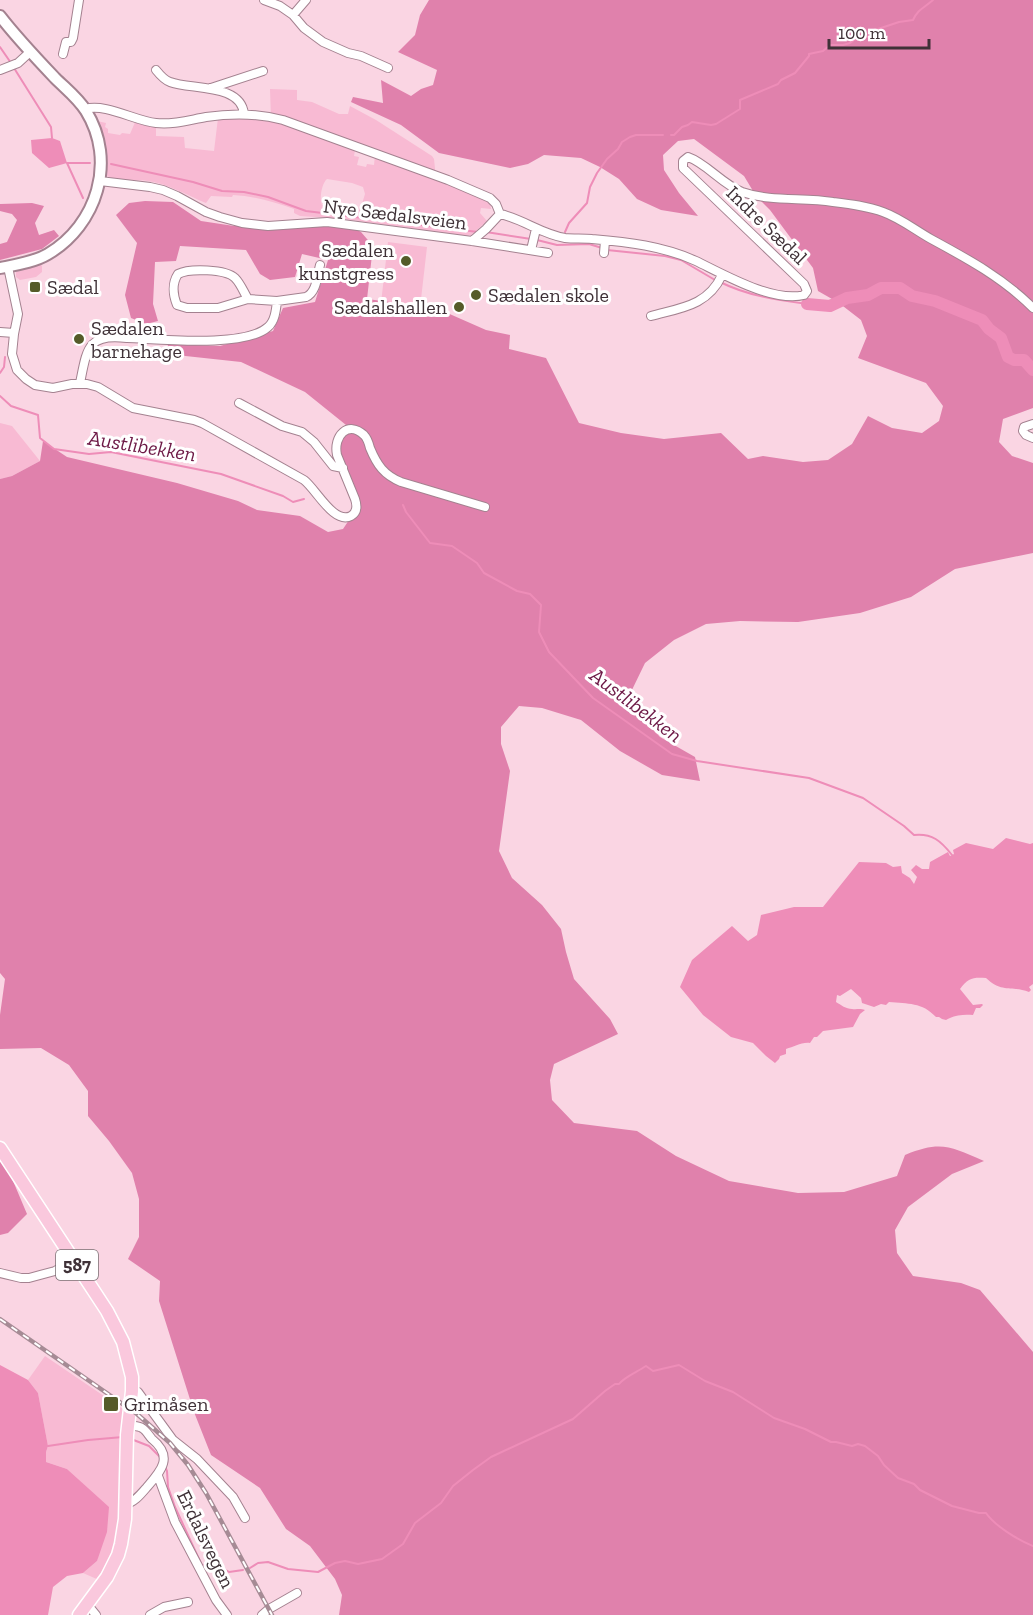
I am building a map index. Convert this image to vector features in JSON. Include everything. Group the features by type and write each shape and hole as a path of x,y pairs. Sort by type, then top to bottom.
{"main road":[{"path":"0,16 30,52 84,109 97,136 101,160 100,181 92,207 71,237 46,256 4,267"},
{"name":"587","path":"0,1148 107,1311 123,1342 132,1377 123,1533 117,1556 107,1577 79,1615"}],"street":[{"path":"63,54 66,42 71,42 73,38 79,0"},
{"path":"264,0 280,6 293,15 303,28 323,42 388,68"},
{"path":"293,15 306,0"},
{"path":"0,70 12,65 30,52"},
{"path":"156,70 171,82 211,88 227,94 241,104 244,114"},
{"path":"211,88 263,71"},
{"name":"Indre Sædal","path":"84,109 96,108 128,114 150,122 168,124 230,114 267,116 284,120 448,180 490,198 496,204 500,214 515,218 533,240 564,238 605,247 644,244 692,259 720,280 782,295 804,295 807,291 804,284 683,168 682,160 691,158 722,181 742,191 774,198 826,201 884,212 1001,279 1033,308"},
{"name":"Nye Sædalsveien","path":"100,181 163,190 206,212 242,223 268,226 327,222 475,239 533,240 548,253"},
{"path":"475,239 500,214"},
{"path":"248,299 240,284 230,274 188,271 178,274 175,279 177,305 218,308 248,299 277,301 310,295 314,290 320,265"},
{"path":"4,267 17,306 17,322 12,346 14,363 26,380 35,385 53,388 80,383 98,387 133,408 202,423 304,480 339,516 352,515 357,506 337,455 337,439 344,431 356,431 366,437 380,468 392,478 485,507"},
{"path":"651,316 692,305 705,297 720,280"},
{"path":"80,383 87,354 101,338 114,336 225,340 251,335 265,329 273,321 277,301"},
{"path":"0,332 14,333"},
{"path":"239,403 282,426 302,432 314,442 333,466 344,468"},
{"path":"1033,424 1024,427 1023,431 1033,438"},
{"path":"0,1273 29,1278 55,1271 74,1260"},
{"path":"132,1391 138,1392 173,1440 197,1459 233,1497 245,1518"},
{"name":"Erdalsvegen","path":"128,1435 142,1428 159,1444 163,1452 161,1468 175,1522 216,1600 227,1615"},
{"name":"Erdalsvegen","path":"125,1504 130,1504 136,1499 161,1468"},
{"path":"262,1615 297,1593"},
{"path":"150,1615 164,1607 188,1602"},
{"path":"87,1604 96,1615"}],"shaded area":[{"path":"429,0 1033,0 1033,408 1003,419 999,442 1012,456 1033,463 1033,553 955,569 911,597 860,613 798,622 740,621 706,624 674,640 645,663 630,694 638,713 660,737 695,757 700,781 662,775 620,751 581,720 542,708 519,706 501,727 501,744 510,771 499,851 512,878 542,905 561,929 574,979 610,1019 618,1034 554,1064 550,1080 552,1100 574,1123 637,1131 676,1156 729,1181 798,1193 844,1192 897,1176 905,1155 928,1148 946,1147 984,1161 952,1174 908,1207 895,1230 897,1253 913,1276 961,1283 980,1290 1033,1352 1033,1615 339,1615 342,1595 335,1579 310,1546 286,1529 260,1488 211,1455 194,1412 159,1301 160,1281 128,1259 139,1237 139,1199 132,1173 88,1116 88,1091 69,1065 41,1048 0,1049 0,1015 5,979 0,973 0,479 12,476 40,461 43,441 67,457 177,483 238,501 257,510 300,516 328,532 343,529 355,511 336,444 351,429 305,392 241,362 167,354 168,344 220,346 273,331 283,308 315,302 328,260 302,254 295,277 270,280 260,274 246,250 180,246 176,261 155,262 153,304 158,321 146,324 131,318 125,295 137,243 116,215 129,203 173,202 201,221 234,226 348,225 361,232 373,246 367,299 436,308 486,330 510,335 509,349 546,358 579,423 621,433 664,439 721,433 748,459 763,456 803,462 828,460 852,444 868,416 892,428 922,433 939,421 943,406 926,383 858,358 867,336 861,320 818,291 813,268 770,210 756,196 744,176 694,139 678,141 663,155 664,170 698,216 661,210 637,199 619,179 581,158 544,155 528,164 510,168 439,153 401,125 351,102 353,97 383,103 381,80 411,96 433,85 437,70 398,52 415,35 420,15"},
{"path":"270,89 297,90 297,100 312,102 339,114 348,114 350,106 432,156 436,178 490,202 491,209 481,208 480,213 487,221 471,235 465,236 345,219 300,216 294,213 294,209 241,196 211,196 206,203 156,182 120,180 106,175 103,142 105,138 97,121 106,123 108,133 120,135 130,134 136,120 156,126 156,136 184,137 185,148 214,151 218,118 271,119","holes":["355,150 375,155 374,165 367,164 366,167 357,165 359,157 354,156","327,179 363,187 365,194 361,207 357,209 322,205 322,191"]},
{"path":"52,138 60,141 67,163 49,168 32,153 31,140"},
{"path":"32,203 44,206 35,223 39,235 54,230 59,236 42,249 0,260 0,244 7,242 17,220 12,214 0,211 0,204"},
{"name":"Sædalen kunstgress","path":"388,242 427,247 420,308 381,303"},
{"path":"40,264 42,272 36,277 20,280 16,277 19,268"},
{"path":"0,423 12,426 40,461 12,476 0,479"},
{"path":"1006,838 1033,843 1033,984 1029,987 1031,990 1029,992 1003,988 986,978 971,979 960,989 973,1005 983,1005 976,1008 973,1015 959,1015 946,1020 914,1005 889,1002 886,1005 881,1004 874,1007 862,1003 861,998 851,989 840,996 837,995 836,1002 848,1008 865,1010 853,1027 823,1031 810,1043 786,1049 786,1054 780,1056 775,1063 753,1043 731,1037 703,1015 680,987 692,960 732,926 748,941 757,935 761,915 794,907 823,907 859,862 901,866 902,873 914,884 917,877 911,870 916,865 922,869 929,869 930,862 948,852 950,856 954,854 953,850 966,843 993,849"},
{"path":"0,1154 27,1214 8,1233 0,1235"},
{"path":"45,1356 126,1411 120,1532 113,1557 99,1580 83,1573 97,1561 108,1507 67,1469 46,1462 48,1446 38,1393 28,1380"},
{"path":"0,1365 28,1380 38,1393 48,1446 46,1462 67,1469 109,1507 107,1532 97,1561 83,1573 67,1576 53,1587 48,1615 0,1615"}],"waterway":[{"path":"671,135 692,122 716,124 740,109 740,100 778,84 795,73 809,54 823,51 830,45 843,45 872,36 875,30 913,20 919,11 933,0"},
{"path":"0,47 11,63"},
{"path":"14,68 51,127 52,138"},
{"path":"565,232 569,223 587,203 590,187 597,173 622,142 636,135 663,135"},
{"name":"Austlibekken","path":"83,198 67,163 90,163"},
{"path":"111,164 193,182 222,191 244,192 268,197 306,211 478,232"},
{"path":"486,232 531,239"},
{"path":"537,240 557,245 589,244 602,248"},
{"path":"607,250 665,256 681,260 715,280"},
{"path":"720,282 752,294 807,304"},
{"path":"807,304 830,306 847,298 868,295 881,288 900,288 912,296 935,301 982,320 1001,338 1008,357 1014,360 1024,360 1033,370"},
{"name":"Austlibekken","path":"0,373 4,367 5,357"},
{"name":"Austlibekken","path":"0,396 11,406 38,415 40,438 54,449 89,454 111,452 221,474 283,496 293,502 304,499"},
{"name":"Austlibekken","path":"403,505 430,543 452,546 477,563 484,573 517,591 530,594 541,605 539,632 549,652 593,698 672,754 697,761 809,778 863,798 914,835 926,835 936,839 952,855"},
{"path":"250,1568 258,1563 268,1562 288,1569 318,1572 335,1563 345,1561 358,1564 382,1559 403,1544 415,1523 441,1503 453,1486 491,1457 573,1419 605,1391 646,1366 653,1371 679,1365 705,1381 733,1392 774,1418 805,1429 831,1442 865,1446 878,1456 898,1478 914,1484 920,1490 952,1506 986,1513 1007,1532 1033,1546"},
{"path":"48,1446 123,1437"},
{"path":"131,1439 149,1446 161,1458"},
{"path":"165,1466 168,1487 175,1507 205,1572"},
{"path":"203,1565 218,1565 229,1572 243,1570"}],"railway":[{"path":"0,1319 137,1414 170,1443 206,1493 272,1615"}],"place":[{"name":"Sædalen kunstgress","path":"406,261"},
{"name":"Sædal","path":"35,287"},
{"name":"Sædalen skole","path":"476,295"},
{"name":"Sædalshallen","path":"459,307"},
{"name":"Sædalen barnehage","path":"79,339"},
{"name":"Grimåsen","path":"111,1404"}]}
